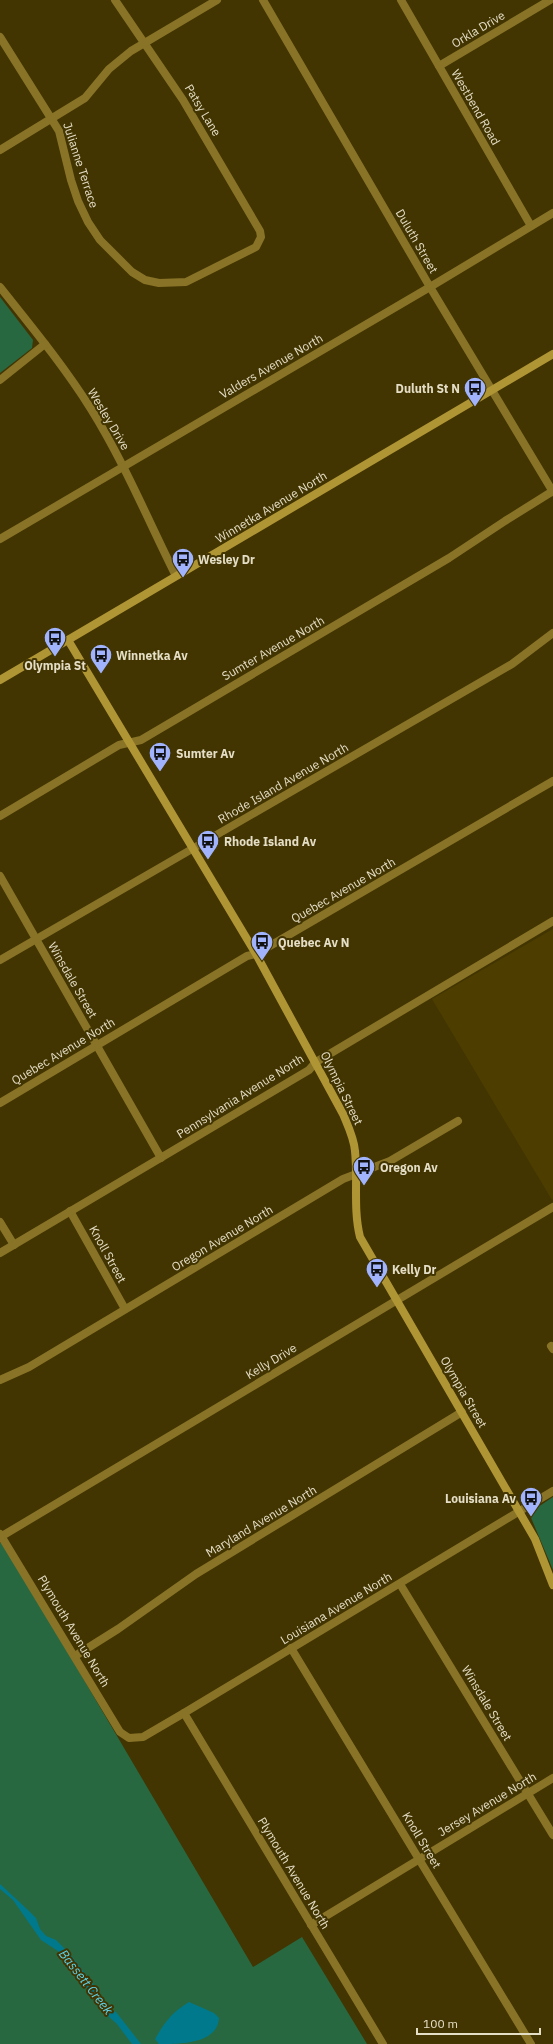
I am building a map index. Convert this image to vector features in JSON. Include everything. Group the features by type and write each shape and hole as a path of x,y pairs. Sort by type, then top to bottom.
{"street":[{"name":"Patsy Lane","path":"114,0 184,100 257,225 261,237"},
{"path":"0,150 85,98 119,60 218,0"},
{"name":"Duluth Street","path":"263,0 430,287 553,492"},
{"name":"Westbend Road","path":"400,0 531,226"},
{"name":"Orkla Drive","path":"439,66 550,0"},
{"name":"Julianne Terrace","path":"0,38 59,131 78,201 88,222 100,240 132,272 145,280 166,284 186,282 256,246 261,237"},
{"name":"Valders Avenue North","path":"0,539 430,287 553,213"},
{"name":"Wesley Drive","path":"0,286 45,344 90,408 123,467 176,576"},
{"path":"0,380 45,344"},
{"name":"Winnetka Avenue North","path":"0,680 553,354"},
{"name":"Sumter Avenue North","path":"0,816 119,745 140,740 442,562 553,492"},
{"name":"Rhode Island Avenue North","path":"0,960 35,938 193,849 512,664 553,633"},
{"name":"Olympia Street","path":"68,640 256,954 343,1114 353,1139 355,1152 356,1223 360,1237 535,1539 553,1585"},
{"name":"Quebec Avenue North","path":"0,1103 246,956 256,954 553,780"},
{"name":"Winsdale Street","path":"0,876 161,1158"},
{"name":"Pennsylvania Avenue North","path":"0,1253 309,1070 316,1062 553,921"},
{"name":"Oregon Avenue North","path":"0,1380 29,1367 343,1179 390,1161 458,1121"},
{"name":"Kelly Drive","path":"1,1535 553,1207"},
{"name":"Knoll Street","path":"70,1211 125,1309"},
{"path":"0,1222 14,1245"},
{"name":"Maryland Avenue North","path":"75,1656 196,1574 462,1412"},
{"name":"Louisiana Avenue North","path":"129,1738 143,1737 184,1714 553,1491"},
{"name":"Plymouth Avenue North","path":"1,1535 120,1732 129,1738"},
{"name":"Winsdale Street","path":"400,1584 553,1835"},
{"name":"Knoll Street","path":"291,1648 532,2044"},
{"name":"Plymouth Avenue North","path":"184,1714 383,2044"},
{"name":"Jersey Avenue North","path":"311,1925 553,1778"}],"shaded area":[{"path":"553,929 553,1199 552,1200 432,999"}],"green space":[{"path":"0,297 33,340 32,348 0,373"},
{"path":"553,1497 553,1570 529,1513"},
{"path":"0,1542 11,1556 253,1967 302,1937 367,2044 0,2044"}],"water":[{"name":"Bassett Creek","path":"0,1884 36,1918 40,1929 46,1936 56,1940 70,1954 93,1984 103,2003 111,2010 116,2012 141,2044 132,2044 117,2024 99,2008 69,1963 58,1951 41,1940 13,1900 0,1889"},
{"path":"189,2002 214,2013 219,2018 217,2027 205,2038 196,2041 177,2044 159,2044 155,2039 165,2023 173,2014"}],"place":[{"name":"Duluth St N","path":"475,408"},
{"name":"Wesley Dr","path":"183,578"},
{"name":"Olympia St","path":"55,658"},
{"name":"Winnetka Av","path":"101,674"},
{"name":"Sumter Av","path":"160,772"},
{"name":"Rhode Island Av","path":"208,860"},
{"name":"Quebec Av N","path":"262,962"},
{"name":"Oregon Av","path":"364,1186"},
{"name":"Kelly Dr","path":"377,1288"},
{"name":"Louisiana Av","path":"531,1518"}]}
